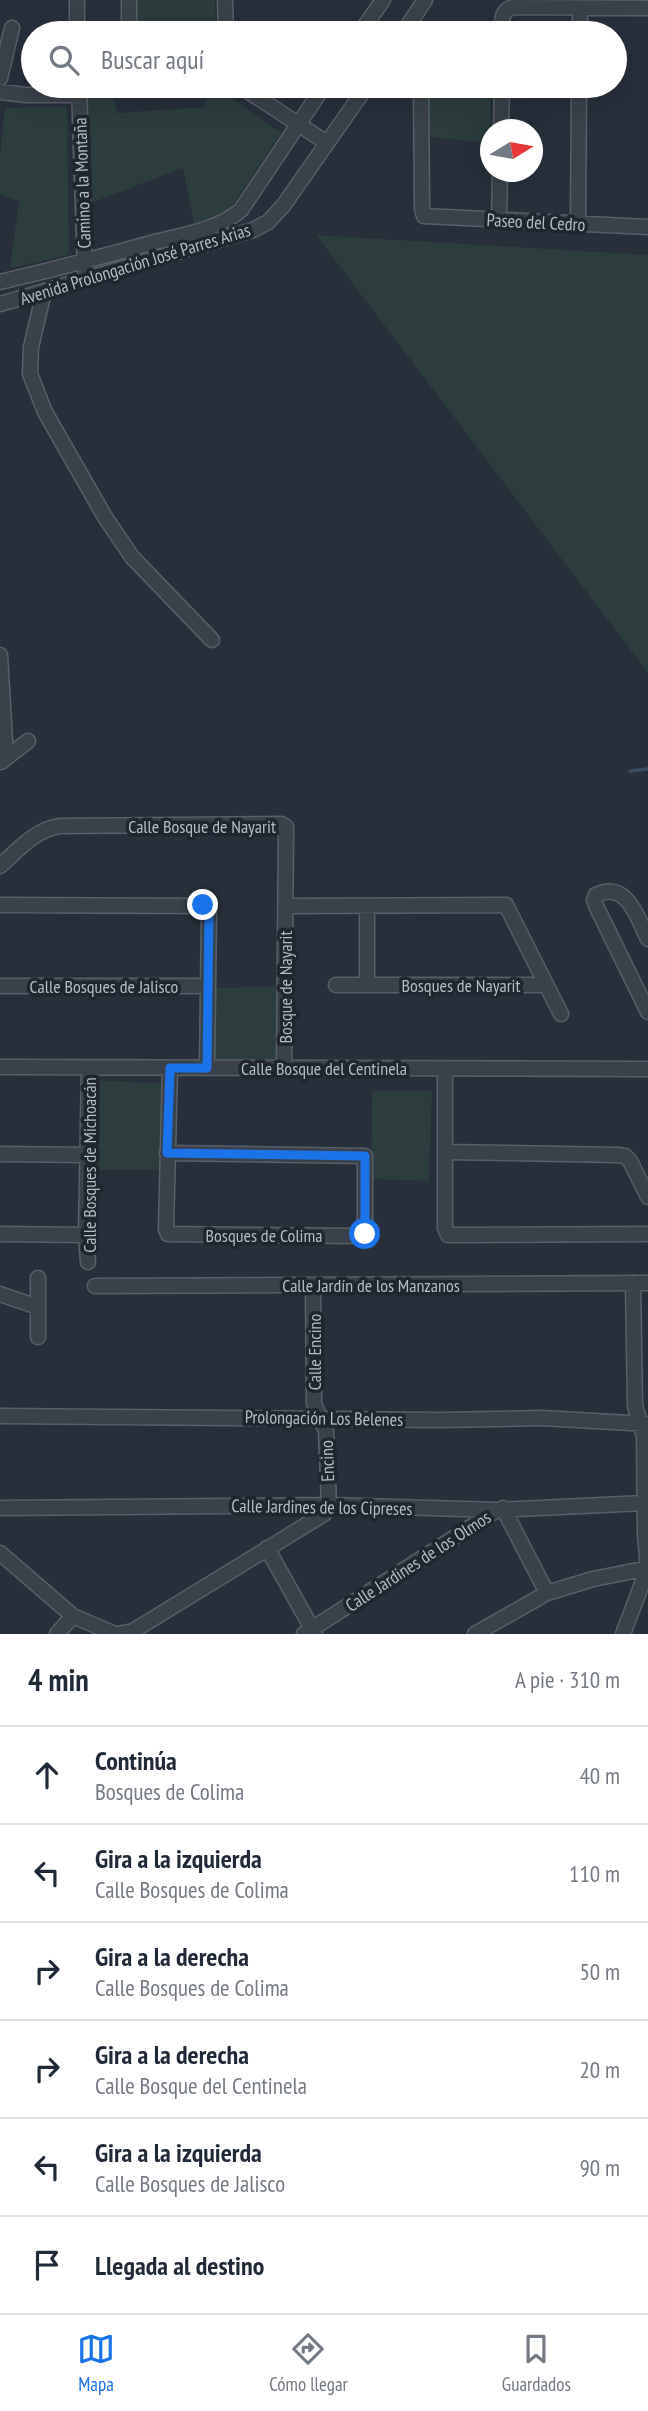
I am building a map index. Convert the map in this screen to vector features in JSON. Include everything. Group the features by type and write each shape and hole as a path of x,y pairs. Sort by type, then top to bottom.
{"street":[{"path":"77,0 77,21"},
{"path":"129,0 129,21"},
{"path":"225,0 226,21"},
{"path":"369,21 383,0"},
{"path":"411,21 425,0"},
{"path":"580,8 580,21"},
{"path":"502,21 502,15 507,9 648,8"},
{"path":"0,78 12,28"},
{"path":"0,92 21,95"},
{"name":"Camino a la Montaña","path":"79,98 84,263 87,279"},
{"path":"258,98 327,143"},
{"name":"Avenida Prolongación José Parres Arias","path":"0,282 84,263 205,229 233,217 241,211 316,98"},
{"name":"Avenida Prolongación José Parres Arias","path":"0,304 253,230 268,222 283,206 359,98"},
{"name":"Paseo del Cedro","path":"421,98 424,216 648,227"},
{"path":"501,119 502,98"},
{"path":"578,225 579,98"},
{"path":"499,220 500,182"},
{"path":"241,211 253,230"},
{"path":"44,292 31,347 30,374 45,412 104,517 132,557 212,640"},
{"path":"0,655 3,760"},
{"path":"3,760 27,741"},
{"name":"Calle Bosque de Nayarit","path":"0,866 38,833 47,827 60,825 281,824 286,827 287,832 286,906"},
{"path":"648,939 631,903 624,896 614,891 596,895 594,900 597,908 648,1012"},
{"path":"0,905 203,905 209,911 207,1068"},
{"name":"Bosques de Nayarit","path":"335,985 545,985 506,905 367,906"},
{"path":"286,906 367,906 366,985"},
{"name":"Bosque de Nayarit","path":"284,1068 286,906"},
{"path":"545,985 561,1014"},
{"name":"Calle Bosques de Jalisco","path":"0,986 208,986"},
{"name":"Calle Bosque del Centinela","path":"0,1067 648,1069"},
{"name":"Calle Bosques de Michoacán","path":"89,1068 86,1235 89,1262"},
{"path":"167,1153 170,1068"},
{"path":"445,1069 444,1228 448,1235 648,1234"},
{"path":"446,1152 625,1156 648,1197"},
{"name":"Bosques de Colima","path":"167,1153 365,1156 365,1234 168,1234 167,1153"},
{"path":"0,1154 88,1156"},
{"path":"0,1234 86,1235"},
{"path":"38,1278 38,1337"},
{"path":"623,1634 648,1568 644,1424 635,1406 633,1283"},
{"name":"Calle Jardín de los Manzanos","path":"95,1286 648,1283"},
{"name":"Calle Encino","path":"313,1285 314,1405 320,1418"},
{"path":"0,1294 38,1307"},
{"name":"Prolongación Los Belenes","path":"0,1416 439,1420 542,1418 644,1424"},
{"name":"Encino","path":"320,1418 326,1431 329,1505"},
{"name":"Calle Jardines de los Cipreses","path":"0,1508 329,1505 500,1509 645,1503"},
{"path":"0,1553 73,1616 116,1634 133,1631 324,1514 329,1505"},
{"path":"500,1509 547,1593"},
{"name":"Calle Jardines de los Olmos","path":"310,1633 500,1509"},
{"path":"267,1548 310,1633"},
{"path":"475,1634 547,1593 593,1579 648,1568"},
{"path":"57,1634 73,1616"}],"shaded area":[{"path":"136,0 215,0 216,21 136,21"},
{"path":"87,98 114,98 117,113 205,107 206,98 232,98 281,133 224,218 194,223 183,168 91,203"},
{"path":"429,98 491,98 490,119 480,119 480,142 429,137"},
{"path":"67,106 69,255 10,268 19,201 0,194 0,155 5,108"},
{"path":"316,235 648,255 648,673"},
{"path":"281,986 281,1059 215,1059 215,988"},
{"path":"98,1081 167,1083 164,1170 97,1170"},
{"path":"372,1091 432,1091 429,1181 371,1179"}],"waterway":[{"path":"630,771 648,769"}],"route":[{"path":"203,905 207,906 209,911 207,1068 170,1068 167,1153 361,1154 366,1160 365,1234"}]}
